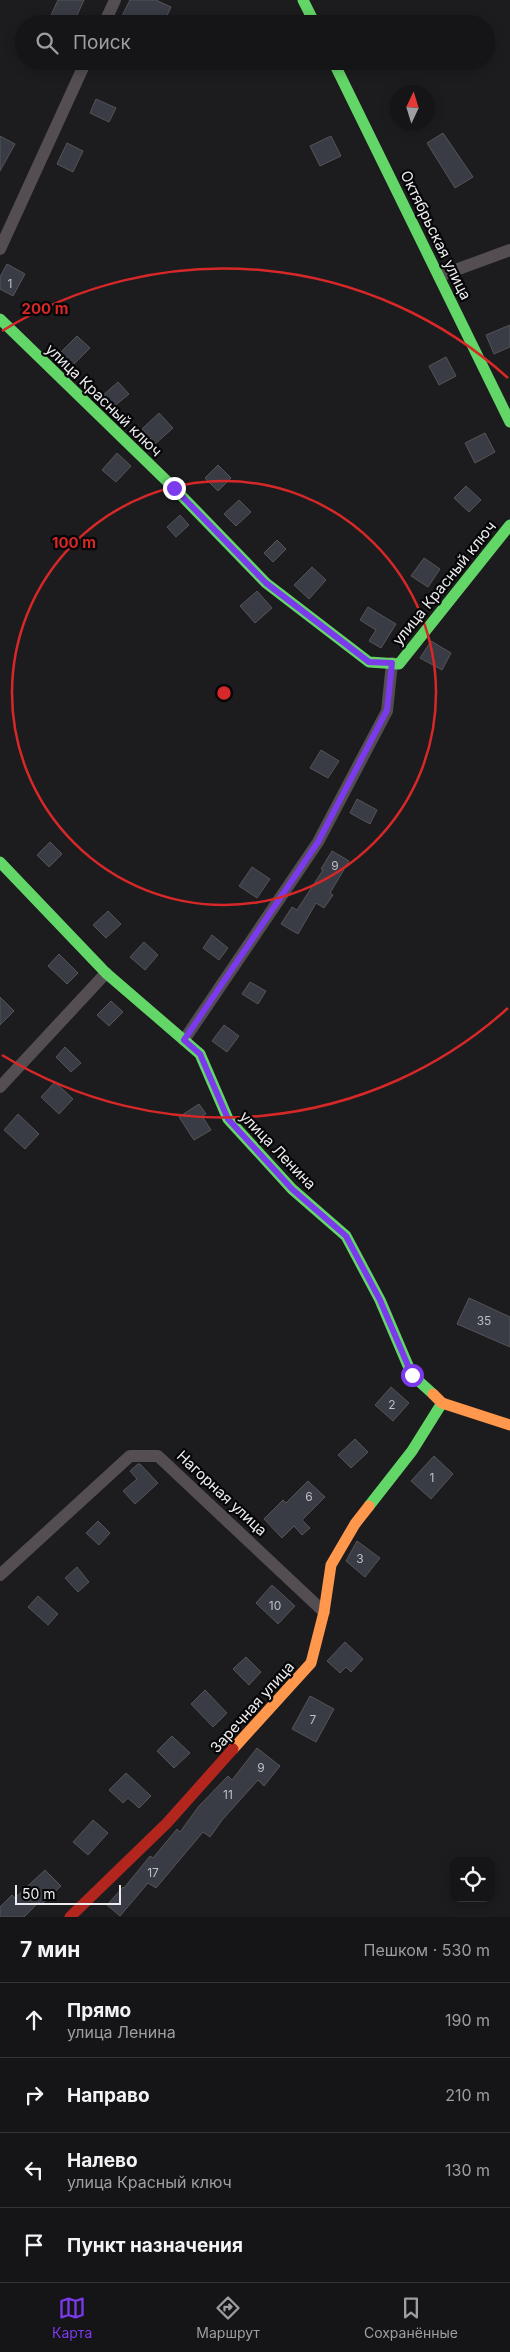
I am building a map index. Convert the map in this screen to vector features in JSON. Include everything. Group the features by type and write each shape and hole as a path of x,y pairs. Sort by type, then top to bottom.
{"street":[{"path":"108,15 114,0"},
{"path":"303,0 310,15"},
{"path":"0,249 82,70"},
{"name":"Октябрьская улица","path":"338,70 510,422"},
{"path":"439,276 510,250"},
{"name":"улица Красный ключ","path":"0,318 174,488 266,583 369,662 399,664 510,525"},
{"path":"184,1040 318,842 387,710 392,663"},
{"name":"улица Ленина","path":"0,862 106,973 200,1054 228,1119 292,1189 346,1236 380,1300 412,1375 442,1403 510,1424"},
{"path":"0,1087 106,973"},
{"name":"Заречная улица","path":"70,1917 167,1824 311,1663 324,1612 331,1565 355,1524 412,1451 442,1403"},
{"name":"Нагорная улица","path":"0,1575 130,1456 158,1456 324,1612"}],"building":[{"path":"58,0 84,0 77,15 51,15"},
{"path":"130,0 156,0 171,7 167,15 122,15"},
{"path":"96,99 116,108 109,122 90,113"},
{"path":"443,133 473,177 455,188 427,143"},
{"path":"0,136 15,144 0,171"},
{"path":"331,136 341,156 320,166 310,146"},
{"path":"67,143 83,151 73,172 57,164"},
{"path":"7,264 25,274 13,296 0,289 0,277"},
{"path":"510,325 510,347 494,354 486,335"},
{"path":"77,336 90,348 72,366 59,354"},
{"path":"446,357 456,376 439,385 429,366"},
{"path":"118,382 129,394 112,408 102,396"},
{"path":"159,413 173,428 155,444 142,429"},
{"path":"485,433 495,452 475,463 465,443"},
{"path":"117,453 131,466 116,482 102,470"},
{"path":"218,465 231,478 218,491 205,478"},
{"path":"466,486 481,500 469,512 454,498"},
{"path":"239,500 251,512 236,526 224,514"},
{"path":"180,515 189,525 176,537 167,527"},
{"path":"277,540 286,549 273,562 264,553"},
{"path":"424,558 440,569 428,587 411,576"},
{"path":"312,567 326,580 309,599 294,585"},
{"path":"257,591 272,608 255,623 240,606"},
{"path":"368,607 396,624 381,648 369,641 376,630 360,620"},
{"path":"431,641 451,653 442,670 420,658"},
{"path":"321,750 339,761 328,778 310,768"},
{"path":"357,799 377,810 370,824 350,813"},
{"path":"50,842 62,854 49,867 37,855"},
{"path":"332,851 349,861 330,893 333,895 324,908 316,903 298,934 281,924 292,907 297,910 323,870 321,869"},
{"path":"252,867 270,879 257,898 239,886"},
{"path":"108,911 121,924 106,938 93,925"},
{"path":"212,935 228,948 219,960 203,948"},
{"path":"144,942 158,955 145,970 130,957"},
{"path":"59,954 78,973 67,984 48,966"},
{"path":"250,982 266,991 258,1004 242,994"},
{"path":"0,997 14,1011 0,1025"},
{"path":"111,1001 123,1012 109,1026 97,1015"},
{"path":"224,1025 239,1036 227,1052 212,1041"},
{"path":"65,1047 81,1063 71,1072 56,1057"},
{"path":"55,1082 73,1099 59,1114 41,1097"},
{"path":"199,1104 206,1114 202,1116 211,1130 194,1140 179,1117"},
{"path":"18,1114 39,1134 25,1149 4,1130"},
{"path":"469,1298 510,1317 510,1347 457,1324"},
{"path":"391,1387 409,1403 393,1421 375,1405"},
{"path":"355,1439 368,1452 351,1468 338,1455"},
{"path":"434,1456 453,1474 431,1499 411,1481"},
{"path":"138,1464 158,1483 135,1504 123,1491 137,1479 130,1471"},
{"path":"308,1481 325,1497 302,1520 310,1528 302,1535 294,1526 282,1538 264,1519 283,1500 286,1503"},
{"path":"98,1521 110,1533 99,1545 86,1533"},
{"path":"357,1541 380,1558 365,1577 346,1561"},
{"path":"77,1567 89,1582 78,1592 65,1578"},
{"path":"272,1585 295,1606 278,1624 256,1603"},
{"path":"38,1596 58,1614 48,1625 28,1607"},
{"path":"345,1642 363,1659 351,1672 346,1667 340,1673 327,1661"},
{"path":"246,1657 261,1672 249,1685 233,1669"},
{"path":"205,1690 227,1713 213,1727 191,1704"},
{"path":"310,1696 334,1709 316,1742 292,1729"},
{"path":"172,1736 190,1753 174,1768 157,1751"},
{"path":"257,1748 280,1766 264,1786 258,1780 223,1819 210,1837 203,1832 156,1888 148,1883 120,1916 107,1905 124,1888 150,1856 153,1858 177,1829 180,1832 199,1806 228,1776 232,1780"},
{"path":"126,1773 151,1796 139,1808 128,1798 123,1803 109,1790"},
{"path":"93,1820 108,1833 88,1855 73,1842"},
{"path":"45,1870 61,1886 41,1905 39,1902 24,1917 0,1917 0,1907 12,1895 15,1898"}],"traffic: fast":[{"path":"303,0 310,15"},
{"path":"337,70 510,422"},
{"path":"0,319 174,488 266,583 369,662 399,664 510,525"},
{"path":"0,862 106,973 200,1054 228,1119 292,1189 346,1236 380,1300 412,1375 433,1394"},
{"path":"369,1506 412,1451 442,1403"}],"traffic: slow":[{"path":"433,1394 442,1403 510,1425"},
{"path":"233,1749 311,1663 324,1612 331,1565 355,1524 369,1506"}],"traffic: jam":[{"path":"70,1917 167,1823 233,1749"}],"route":[{"path":"174,488 266,583 369,662 392,663 387,710 318,842 184,1040 200,1054 228,1119 292,1189 346,1236 380,1300 412,1375"}]}
